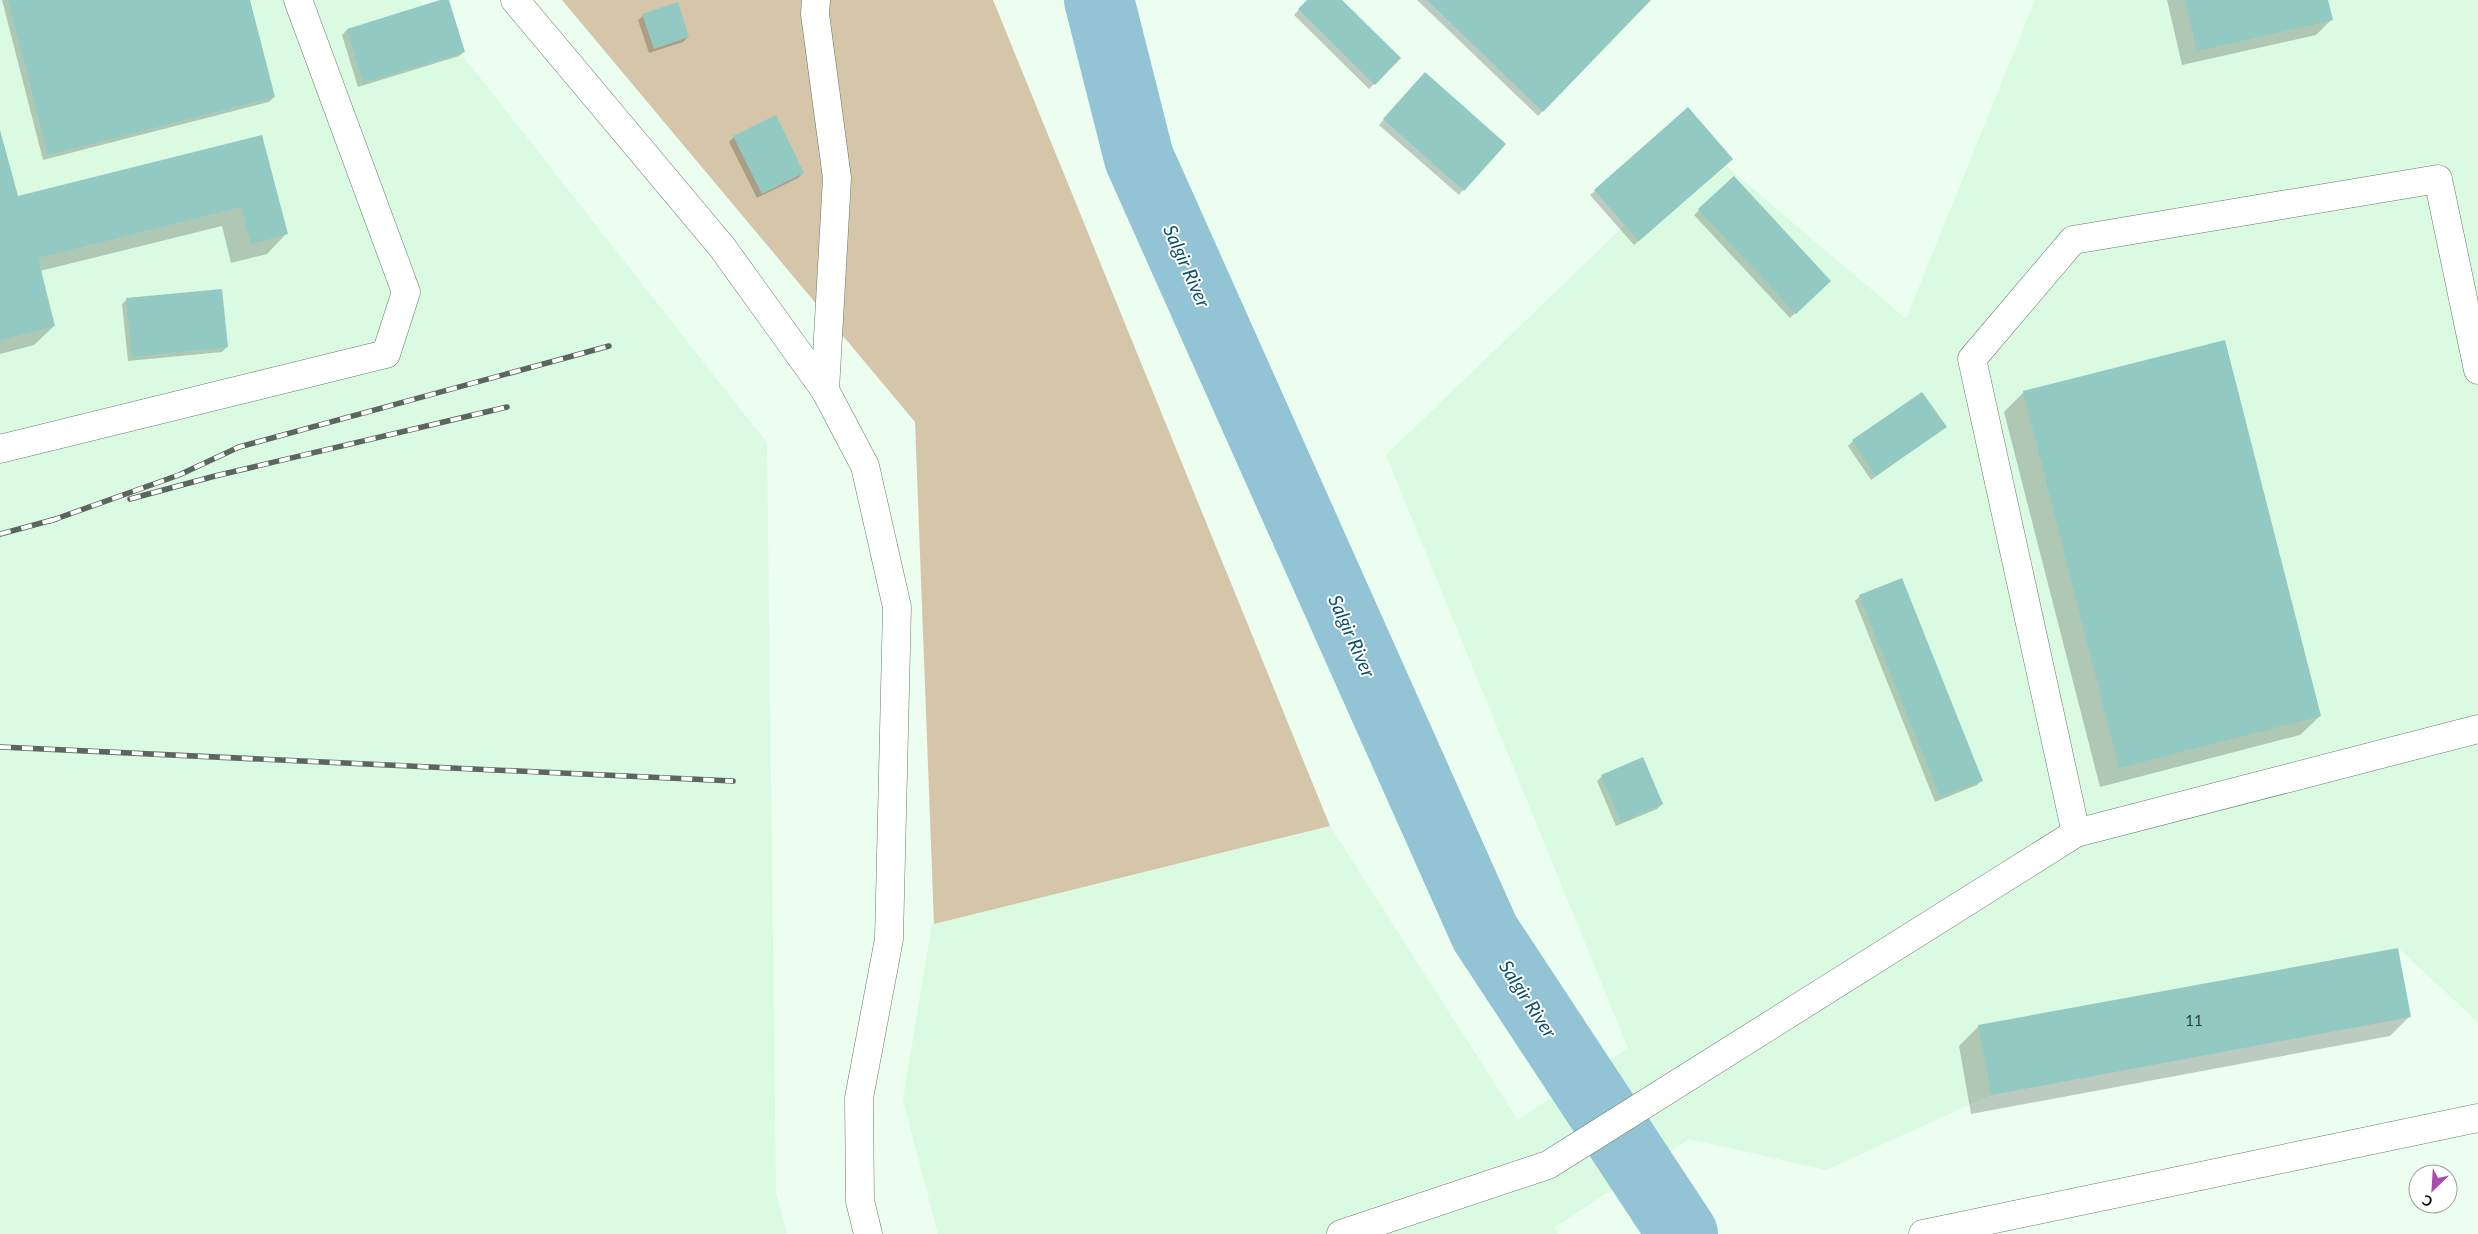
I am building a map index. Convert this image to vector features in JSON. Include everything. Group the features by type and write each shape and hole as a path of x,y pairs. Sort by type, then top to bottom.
{"street":[{"path":"0,449 386,354 406,292 298,0"},
{"path":"515,0 722,247 825,390 865,466 897,607 890,939 859,1098 860,1201 868,1234"},
{"path":"816,0 815,14 837,178 825,390"},
{"path":"2076,833 1972,359 2073,240 2438,179 2478,370"},
{"path":"1341,1234 1400,1224 1548,1165 2076,833 2478,729"},
{"path":"1923,1234 2478,1118"}],"shaded area":[{"path":"0,0 419,0 767,443 776,1193 787,1234 0,1234"},
{"path":"562,0 993,0 1330,826 934,924 915,422"},
{"path":"2035,0 2478,0 2478,1022 2398,948 1978,1025 1991,1095 1826,1170 1689,1139 1555,1227 1558,1234 938,1234 903,1100 932,924 1330,826 1518,1120 1628,1048 1386,455 1705,148 1906,319"}],"building":[{"path":"8,0 250,0 275,97 48,155"},
{"path":"440,0 449,0 465,52 363,83 347,29"},
{"path":"1307,0 1342,0 1401,58 1375,85 1298,9"},
{"path":"1427,0 1651,0 1543,112"},
{"path":"2185,0 2328,0 2333,20 2197,51"},
{"path":"678,2 689,37 654,49 642,14"},
{"path":"1425,72 1506,144 1464,191 1383,119"},
{"path":"1688,107 1733,159 1639,241 1594,190"},
{"path":"776,115 804,173 762,194 733,136"},
{"path":"0,130 18,196 262,135 288,234 251,244 241,207 38,258 55,326 0,340"},
{"path":"1734,176 1831,281 1796,314 1698,209"},
{"path":"222,289 228,347 132,357 126,298"},
{"path":"2225,340 2321,716 2119,768 2023,391"},
{"path":"1922,392 1947,427 1876,476 1852,440"},
{"path":"1902,578 1983,781 1940,797 1859,595"},
{"path":"1643,757 1663,804 1621,822 1601,775"},
{"path":"2398,948 2411,1017 1991,1095 1978,1025"}],"waterway":[{"name":"Salgir River","path":"1099,0 1139,158 1485,933 1683,1234"}],"railway":[{"path":"50,521 179,475 239,447 609,346"},
{"path":"130,499 215,476 507,407"},
{"path":"0,534 56,519"},
{"path":"0,747 733,781"}]}
